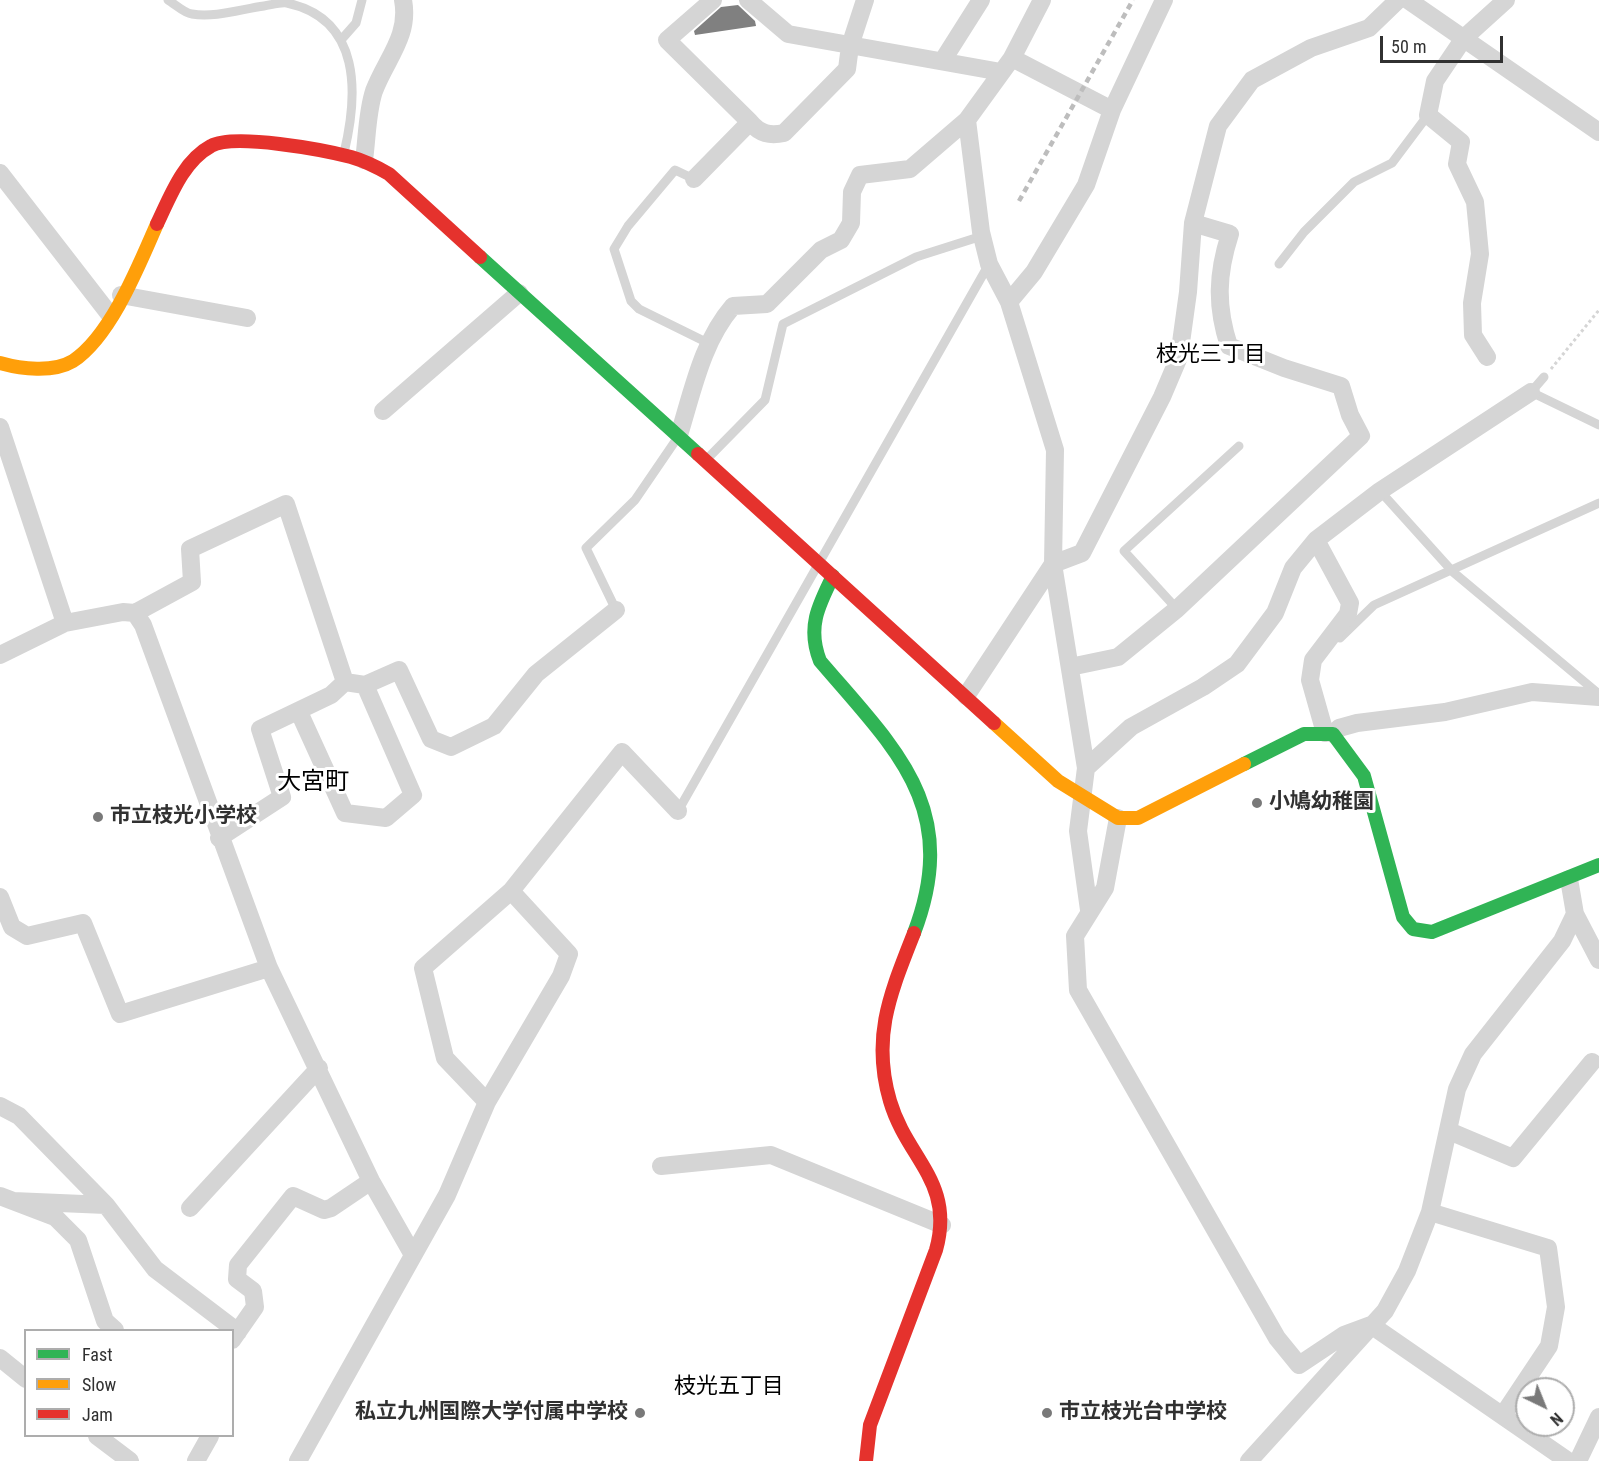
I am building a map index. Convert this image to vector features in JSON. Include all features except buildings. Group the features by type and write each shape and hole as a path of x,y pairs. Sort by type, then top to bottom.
{"street":[{"path":"364,160 374,92 403,33 405,12 403,0"},
{"path":"713,0 667,40 756,130 771,136 784,134 847,69 850,46 865,0"},
{"path":"748,0 788,34 943,60 1007,65 1112,110"},
{"path":"943,60 981,0"},
{"path":"679,435 708,343 720,321 732,306 767,304 821,250 841,240 851,223 852,192 860,175 910,169 967,120 1007,65 1042,0"},
{"path":"1009,302 1034,272 1086,185 1112,110 1164,0"},
{"path":"966,696 1053,564 1082,553 1162,397 1179,357 1188,292 1192,223 1218,126 1252,80 1311,48 1369,28 1398,0"},
{"path":"1408,0 1599,132"},
{"path":"1487,357 1473,335 1472,303 1480,254 1475,202 1457,164 1461,142 1428,115 1435,81 1464,38 1506,0"},
{"path":"967,120 982,236 989,264 1009,302 1055,450 1053,564 1086,775 1078,831 1089,910"},
{"path":"694,179 750,122"},
{"path":"0,363 51,366 72,361 92,344 142,258 178,178 212,145 231,141 344,154 364,160 389,174 707,460 1058,781 1118,818 1138,818 1304,734 1329,733 1357,723 1445,712 1532,692 1599,696"},
{"path":"0,173 110,315"},
{"path":"1070,667 1118,657 1177,609 1361,436 1350,415 1341,386 1284,368 1229,346 1221,321 1220,264 1230,234 1192,223"},
{"path":"383,411 519,293"},
{"path":"121,295 247,318"},
{"path":"1086,775 1131,727 1203,687 1237,664 1275,613 1293,568 1316,540 1380,490 1531,392"},
{"path":"0,427 65,623"},
{"path":"0,655 65,623 123,612 135,613 192,582 190,549 286,504 345,682"},
{"path":"1316,540 1350,603 1348,614 1313,660 1310,680 1329,733 1364,776 1403,917 1413,929 1432,932 1569,879 1599,865"},
{"path":"833,576 817,607 811,628 812,645 820,661 893,749 914,779 930,834 930,874 923,912 889,993 883,1019 882,1056 893,1110 939,1198 942,1225 936,1250 870,1425 866,1461"},
{"path":"345,682 365,685 399,670 431,739 452,747 494,726 536,674 616,610"},
{"path":"135,613 143,625 219,838 269,968 319,1068 370,1181 413,1255"},
{"path":"219,838 282,797 260,729 331,695 345,682"},
{"path":"299,712 345,813 386,818 413,795 365,685"},
{"path":"487,1102 445,1058 423,968 511,891 622,752 678,812"},
{"path":"1118,818 1105,888 1089,910 1075,936 1078,990 1277,1338 1299,1365 1344,1335 1371,1325"},
{"path":"1569,879 1575,914 1599,960"},
{"path":"298,1461 447,1195 487,1102 561,976 569,954 511,891"},
{"path":"0,897 12,927 27,936 83,923 120,1014 269,968"},
{"path":"1249,1461 1385,1311 1407,1271 1430,1212 1457,1089 1473,1054 1562,941 1575,914"},
{"path":"1449,1131 1514,1158 1592,1062"},
{"path":"190,1208 319,1068"},
{"path":"0,1106 19,1116 106,1205 155,1269 227,1329"},
{"path":"661,1166 771,1155 942,1225"},
{"path":"235,1336 255,1307 253,1291 237,1279 238,1265 293,1196 324,1210 370,1181"},
{"path":"7,1198 106,1205"},
{"path":"7,1198 55,1217 78,1240 105,1321 115,1329"},
{"path":"1430,1212 1548,1248 1556,1307 1549,1346 1503,1415"},
{"path":"1371,1325 1568,1461"},
{"path":"0,1358 24,1376"},
{"path":"1578,1461 1599,1417"},
{"path":"98,1437 130,1461"},
{"path":"199,1460 210,1437"}],"lane":[{"path":"168,0 190,14 286,3 310,13 332,27 347,50 354,86 351,123 344,154"},
{"path":"341,40 356,23 362,0"},
{"path":"1279,264 1304,232 1354,182 1392,163 1428,115"},
{"path":"694,179 675,170 628,226 614,249 627,292 635,305 708,343"},
{"path":"707,460 765,400 783,324 916,257 982,236"},
{"path":"678,812 989,264"},
{"path":"1544,377 1531,392 1599,425"},
{"path":"616,610 586,548 635,500 679,435"},
{"path":"1177,609 1124,551 1239,446"},
{"path":"1380,490 1453,572 1599,696"},
{"path":"1312,666 1374,606 1453,572 1599,503"}],"path":[{"path":"1544,377 1599,310"}],"railway":[{"path":"1019,201 1133,0"}],"traffic: fast":[{"path":"480,257 698,454"},
{"path":"833,576 819,607 814,628 820,661 873,723 895,753 913,783 925,815 930,850 927,889 914,933"},
{"path":"1244,764 1304,734 1333,734 1364,776 1403,917 1413,929 1432,932 1599,865"}],"traffic: slow":[{"path":"0,363 27,368 56,367 73,361 87,350 112,317 157,224"},
{"path":"994,723 1058,781 1118,818 1138,818 1244,764"}],"traffic: jam":[{"path":"157,224 172,191 185,170 211,146 223,142 239,141 280,144 351,157 384,171 480,257"},
{"path":"698,454 994,723"},
{"path":"866,1461 870,1425 936,1250 940,1226 939,1206 934,1188 907,1139 890,1101 882,1056 883,1035 891,995 914,933"}],"place":[{"name":"小鳩幼稚園","path":"1257,803"},
{"name":"市立枝光小学校","path":"98,817"},
{"name":"私立九州国際大学付属中学校","path":"640,1413"},
{"name":"市立枝光台中学校","path":"1047,1413"}],"district":[{"name":"枝光三丁目","path":"1211,355"},
{"name":"大宮町","path":"313,783"},
{"name":"枝光五丁目","path":"729,1387"}]}
